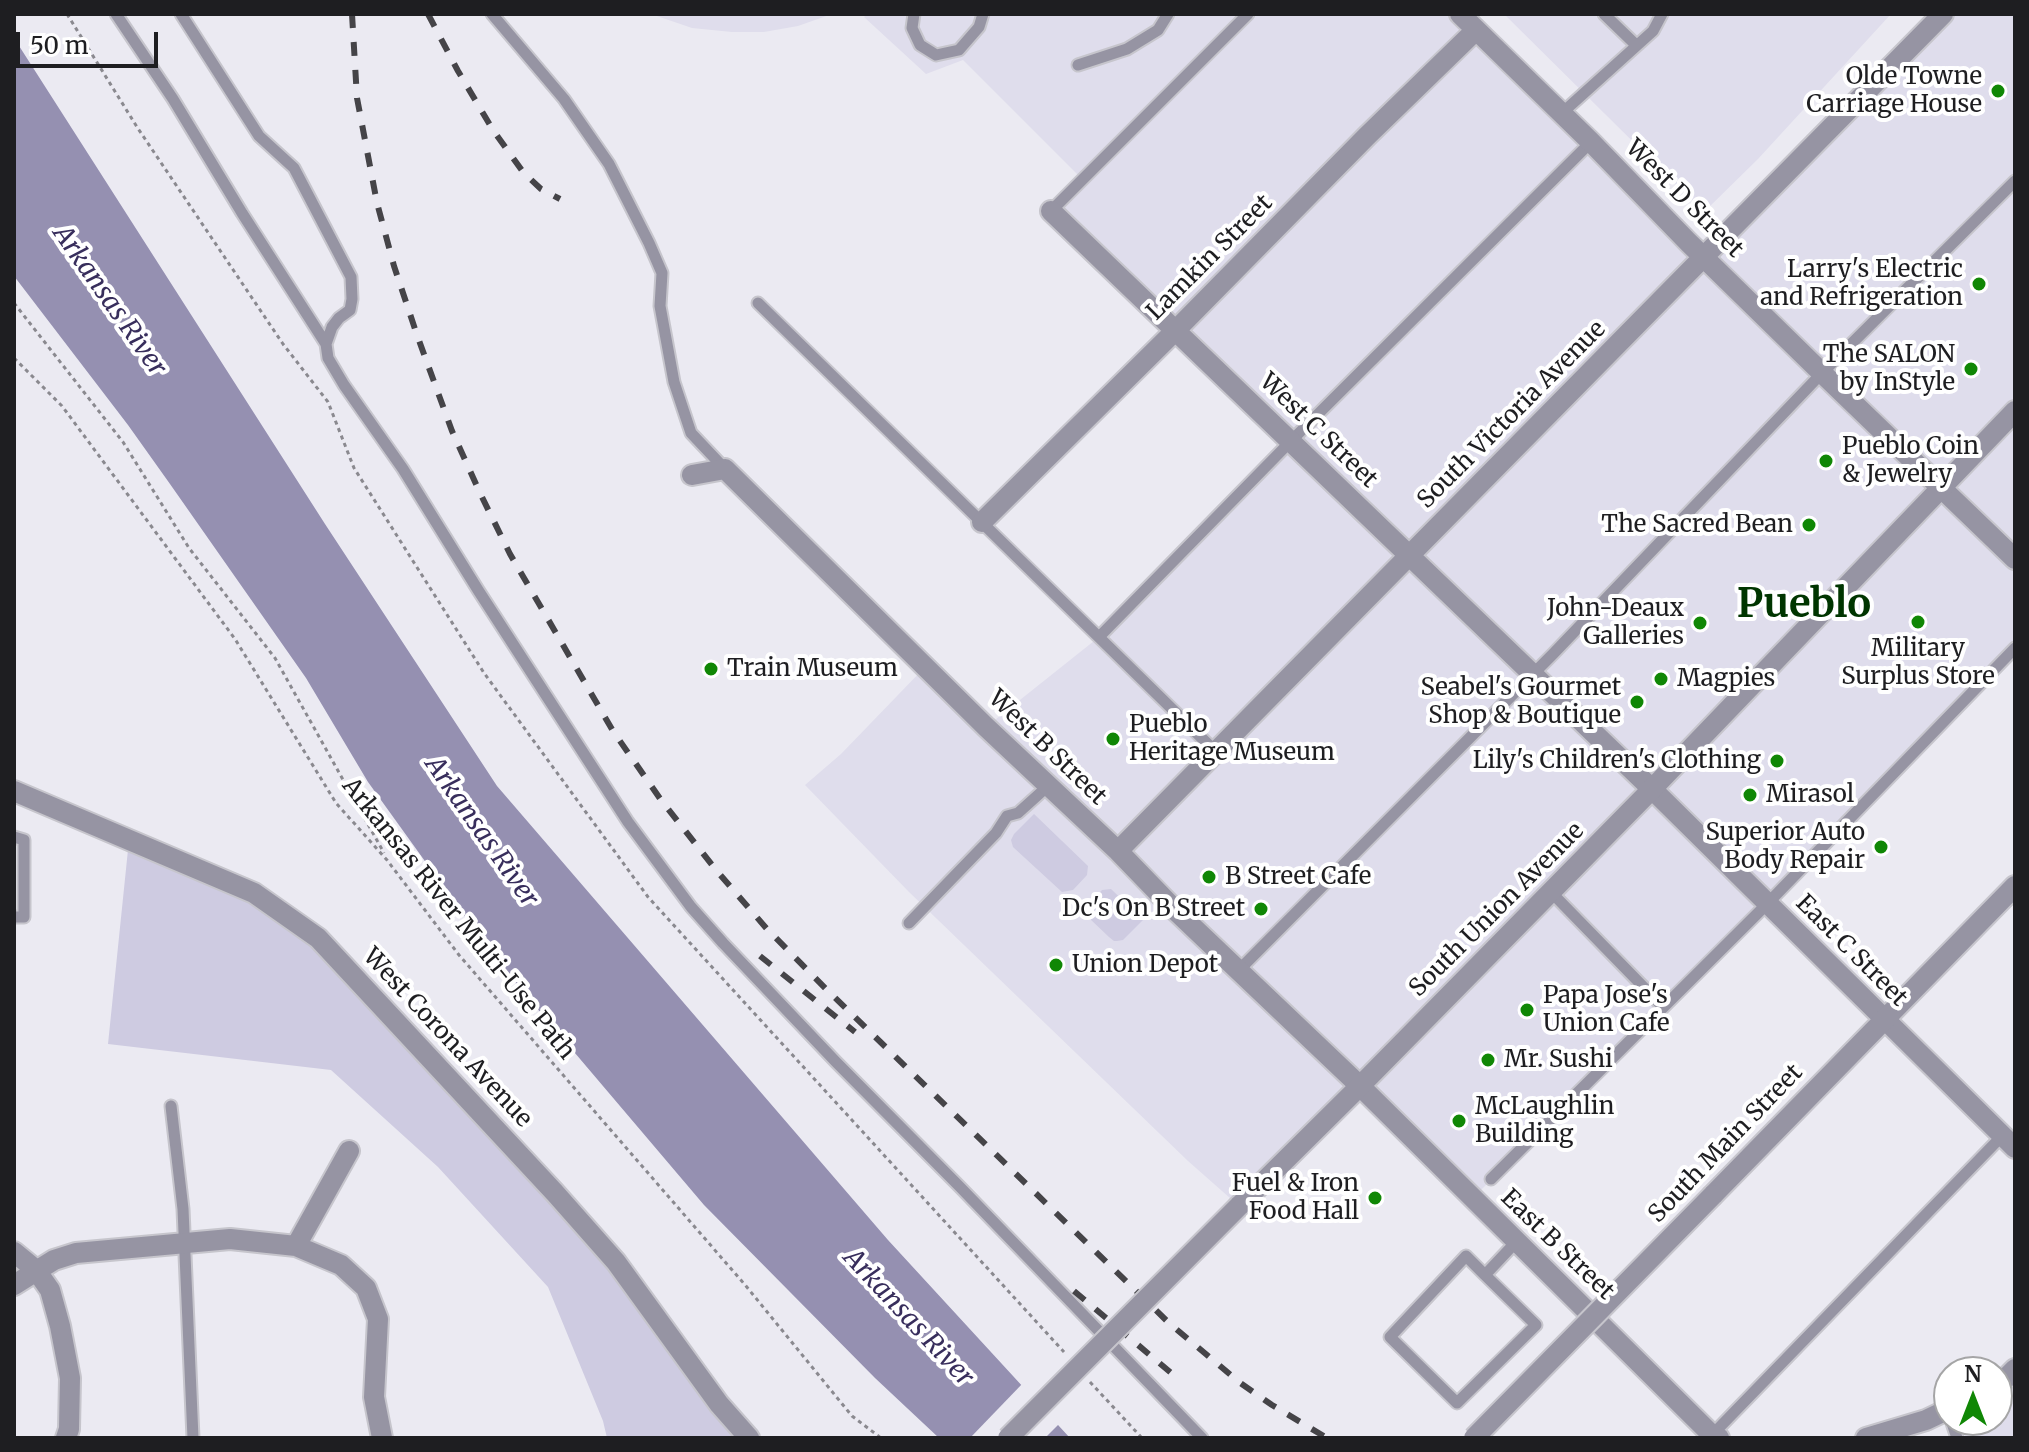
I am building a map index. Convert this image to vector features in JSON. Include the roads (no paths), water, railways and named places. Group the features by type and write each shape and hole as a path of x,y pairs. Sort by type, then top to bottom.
{"street":[{"name":"West D Street","path":"1460,14 1822,373 2015,559"},
{"name":"South Victoria Avenue","path":"1118,851 1943,14"},
{"name":"Lamkin Street","path":"982,522 1476,30"},
{"name":"West C Street","path":"1051,211 1652,789"},
{"name":"South Union Avenue","path":"1008,1438 1652,789 2015,411"},
{"path":"692,475 725,469"},
{"name":"West B Street","path":"725,469 986,727 1360,1086"},
{"name":"East C Street","path":"1652,789 2009,1142"},
{"name":"West Corona Avenue","path":"14,791 254,893 318,938 616,1262 719,1404 749,1438"},
{"name":"South Main Street","path":"1474,1438 2015,886"},
{"name":"East B Street","path":"1360,1086 1715,1436"},
{"path":"296,1246 349,1151"},
{"path":"14,1285 54,1260 76,1253 230,1239 296,1246 341,1265 366,1288 378,1319 374,1397 382,1438"},
{"path":"14,1252 36,1270 50,1290 70,1378 66,1438"},
{"path":"1866,1438 1933,1418"}],"lane":[{"path":"116,14 173,99 326,344 328,358 344,385 403,469 628,822 691,907 836,1062 1202,1438"},
{"path":"181,14 259,136 294,168 351,277 350,310 332,327 326,344"},
{"path":"492,14 564,99 609,164 662,273 660,306 674,382 691,433 725,469"},
{"path":"914,14 912,28 920,45 936,55 959,50 979,27 983,14"},
{"path":"1078,65 1127,49 1158,30 1168,14"},
{"path":"1051,211 1248,14"},
{"path":"1604,14 1636,45"},
{"path":"1562,113 1653,31 1662,14"},
{"path":"1099,637 1591,142"},
{"path":"1239,970 1533,674 1822,373 2015,181"},
{"path":"758,303 1216,752"},
{"path":"1491,1179 1767,904 2015,648"},
{"path":"909,923 996,833 1007,816 1018,813 1048,786"},
{"path":"14,837 24,840 24,917 14,917"},
{"path":"1551,892 1663,1007"},
{"path":"171,1106 185,1244 193,1438"},
{"path":"1715,1436 2009,1142"},
{"path":"1485,1275 1516,1242"},
{"path":"1466,1256 1485,1275 1536,1325 1457,1403 1390,1337 1466,1256"}],"water":[{"name":"Arkansas River","path":"14,38 497,786 888,1240 1070,1438 939,1438 875,1378 704,1205 496,960 368,782 306,678 170,484 14,276"}],"railway":[{"path":"352,14 357,98 377,203 417,335 452,431 510,554 613,731 661,800 716,870 767,929 826,989 1169,1323 1239,1382 1327,1438"},
{"path":"428,14 493,130 523,172 541,189 560,199"},
{"path":"760,956 855,1032"},
{"path":"1074,1291 1176,1377"}],"place":[{"name":"Olde Towne Carriage House","path":"1998,91"},
{"name":"Larry's Electric and Refrigeration","path":"1979,284"},
{"name":"The SALON by InStyle","path":"1971,369"},
{"name":"Pueblo Coin & Jewelry","path":"1826,461"},
{"name":"The Sacred Bean","path":"1809,525"},
{"name":"Military Surplus Store","path":"1918,622"},
{"name":"John-Deaux Galleries","path":"1700,623"},
{"name":"Train Museum","path":"711,669"},
{"name":"Magpies","path":"1661,679"},
{"name":"Seabel's Gourmet Shop & Boutique","path":"1637,702"},
{"name":"Pueblo Heritage Museum","path":"1113,739"},
{"name":"Lily's Children's Clothing","path":"1777,761"},
{"name":"Mirasol","path":"1750,795"},
{"name":"Superior Auto Body Repair","path":"1881,847"},
{"name":"B Street Cafe","path":"1209,877"},
{"name":"Dc's On B Street","path":"1261,909"},
{"name":"Union Depot","path":"1056,965"},
{"name":"Papa Jose's Union Cafe","path":"1527,1010"},
{"name":"Mr. Sushi","path":"1488,1060"},
{"name":"McLaughlin Building","path":"1459,1121"},
{"name":"Fuel & Iron Food Hall","path":"1375,1198"}],"district":[{"name":"Pueblo","path":"1804,606"}]}
